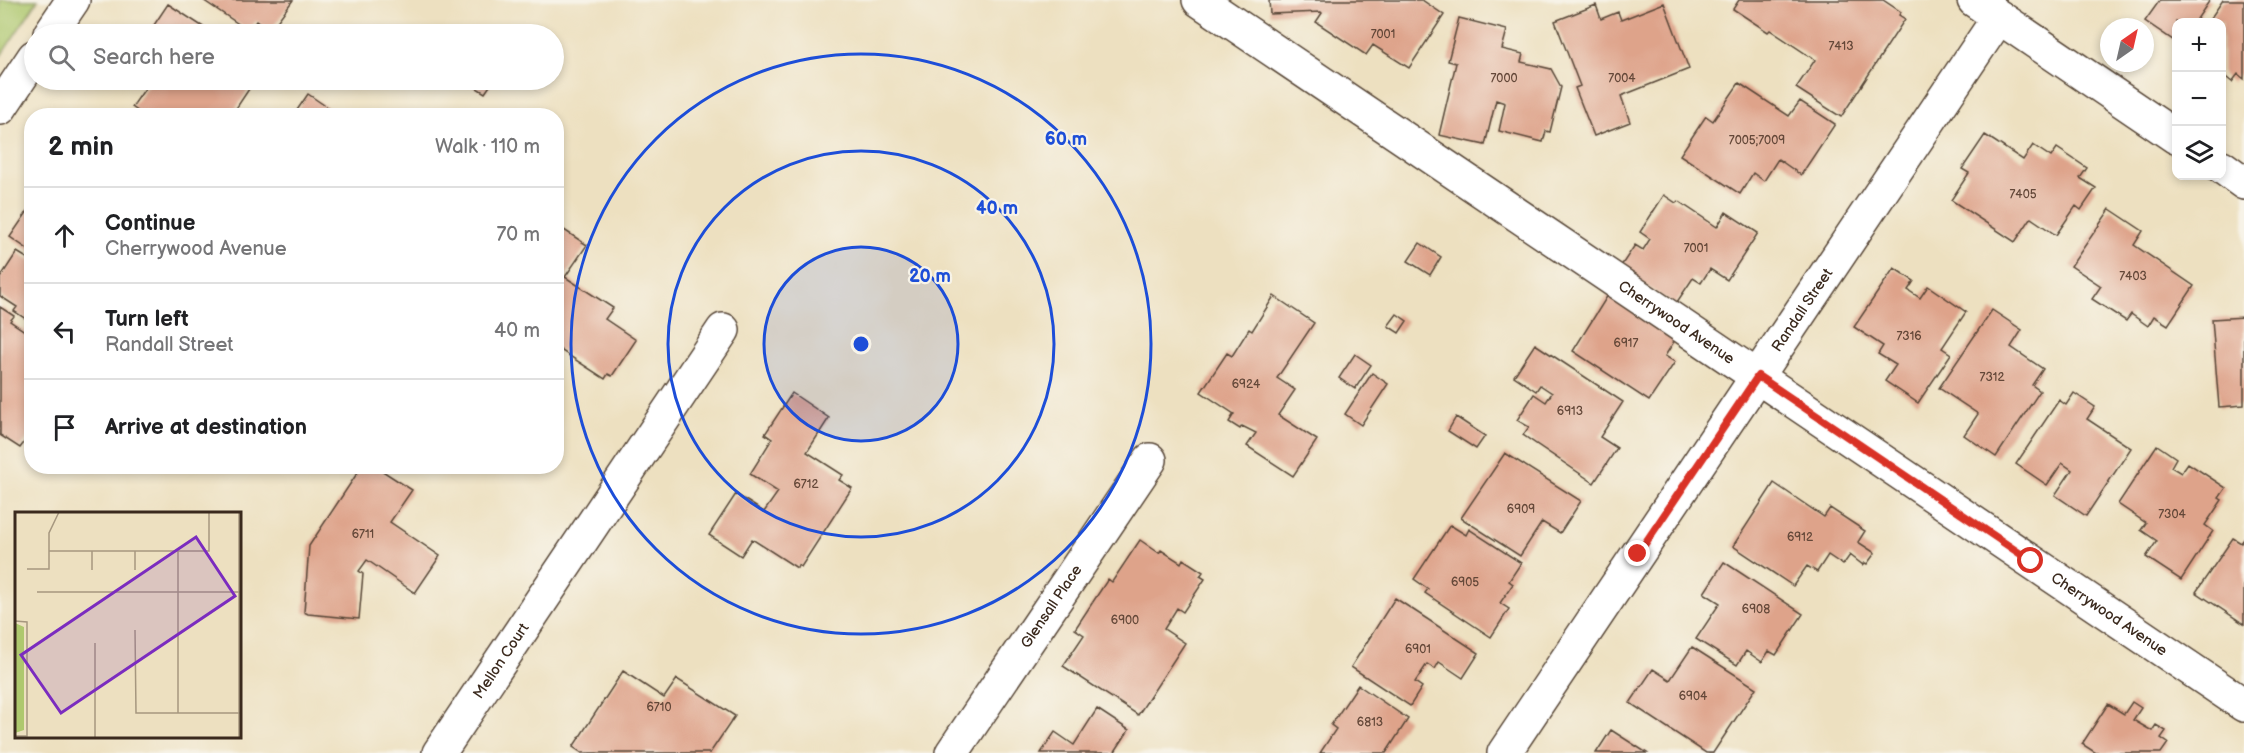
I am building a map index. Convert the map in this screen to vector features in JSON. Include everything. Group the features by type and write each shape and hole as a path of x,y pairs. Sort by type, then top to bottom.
{"street":[{"path":"57,24 74,0"},
{"name":"Cherrywood Avenue","path":"1200,0 2244,705"},
{"path":"1987,8 2172,134"},
{"name":"Randall Street","path":"1504,753 1758,376 1987,8"},
{"path":"0,108 24,72"},
{"path":"2226,170 2244,183"},
{"name":"Mellon Court","path":"440,753 723,330"},
{"name":"Glensall Place","path":"952,753 1150,460"}],"green space":[{"path":"0,0 38,0 0,57"}],"building":[{"path":"203,0 293,0 275,24 260,24 256,21 254,24 239,24"},
{"path":"1269,0 1422,0 1444,15 1409,68 1373,45 1366,55 1316,22 1321,12 1270,14"},
{"path":"1739,0 1883,0 1901,12 1899,15 1905,19 1841,117 1796,88 1815,60 1733,9"},
{"path":"2160,0 2210,0 2198,18 2172,18 2172,39 2154,27 2154,18 2147,18"},
{"path":"2223,0 2244,0 2244,79 2238,74 2232,82 2226,77 2226,18 2211,18"},
{"path":"1664,3 1689,69 1621,96 1630,122 1594,136 1575,88 1580,86 1555,21 1596,5 1601,19 1618,12 1621,20"},
{"path":"168,4 199,24 155,24"},
{"path":"1459,18 1507,30 1502,49 1523,54 1521,62 1551,69 1561,87 1550,132 1546,131 1543,142 1499,131 1505,103 1496,100 1485,145 1439,135 1456,63 1448,61"},
{"path":"1739,83 1789,116 1800,101 1835,124 1801,175 1778,159 1764,181 1753,173 1740,194 1680,155 1706,116 1713,121"},
{"path":"144,90 248,90 236,108 132,107"},
{"path":"308,94 328,108 298,108"},
{"path":"1985,135 2023,160 2033,145 2051,157 2057,148 2087,168 2080,178 2096,188 2081,210 2076,206 2056,235 2031,218 2015,242 1951,200 1969,173 1962,169"},
{"path":"1664,195 1676,203 1678,201 1717,227 1726,212 1758,233 1727,280 1710,269 1701,283 1693,278 1675,305 1619,269 1635,245 1643,250 1650,239 1640,232"},
{"path":"2110,209 2143,231 2134,245 2194,286 2168,325 2154,316 2148,326 2131,314 2126,321 2092,299 2101,286 2071,266"},
{"path":"24,217 24,247 10,237"},
{"path":"564,230 587,245 565,277 613,308 605,319 636,340 612,376 608,374 605,379 564,352"},
{"path":"1420,243 1441,257 1430,275 1408,261"},
{"path":"17,252 24,256 24,318 14,311 17,307 0,296 0,278"},
{"path":"1894,268 1914,281 1908,290 1920,298 1928,286 1966,312 1942,348 1951,354 1918,403 1885,381 1896,365 1878,354 1883,346 1854,327"},
{"path":"1611,290 1678,335 1665,356 1675,362 1649,401 1573,351"},
{"path":"1274,296 1314,323 1277,378 1295,390 1278,415 1317,440 1293,476 1247,446 1256,433 1242,426 1240,429 1229,422 1234,414 1201,392 1227,353 1232,356 1249,329 1252,331"},
{"path":"0,307 14,316 10,321 24,331 24,443 20,448 0,435"},
{"path":"1992,310 2022,330 2011,347 2043,369 2032,385 2040,391 1996,457 1964,435 1978,414 1939,388"},
{"path":"1397,314 1407,321 1399,333 1388,326"},
{"path":"2244,317 2244,405 2219,407 2212,319"},
{"path":"1535,344 1623,402 1600,437 1617,448 1594,483 1523,435 1529,427 1517,420 1534,394 1546,402 1552,393 1540,385 1536,391 1514,376"},
{"path":"1355,354 1371,365 1355,389 1339,378"},
{"path":"1372,373 1388,384 1361,425 1345,414"},
{"path":"792,393 829,418 807,452 843,475 839,480 852,488 801,567 798,565 797,568 752,539 741,556 709,535 736,494 764,512 778,492 750,474 772,439 765,434"},
{"path":"2074,393 2095,407 2087,419 2131,448 2086,516 2055,495 2072,470 2062,463 2047,485 2016,464 2059,400 2066,405"},
{"path":"1456,417 1485,436 1476,449 1448,431"},
{"path":"2157,445 2176,458 2171,467 2181,473 2188,463 2226,488 2219,498 2222,500 2205,525 2213,531 2181,580 2146,557 2157,541 2141,530 2146,523 2118,504"},
{"path":"1505,453 1581,501 1560,533 1542,522 1520,556 1461,518"},
{"path":"357,474 387,474 412,490 390,522 440,556 415,593 367,560 359,571 363,574 359,619 304,612 309,546"},
{"path":"1774,483 1824,517 1830,508 1865,531 1858,542 1875,553 1867,564 1863,565 1850,555 1843,565 1828,555 1817,572 1807,566 1793,586 1733,546"},
{"path":"1450,525 1466,535 1469,529 1521,563 1509,581 1513,584 1500,603 1509,609 1491,637 1425,593 1428,589 1414,579"},
{"path":"2233,538 2241,543 2244,539 2244,624 2196,592"},
{"path":"1140,540 1159,553 1161,550 1181,563 1183,559 1203,572 1200,576 1205,579 1183,612 1177,608 1164,629 1185,643 1138,715 1063,666 1084,635 1075,629 1108,579 1112,582"},
{"path":"1724,562 1803,614 1776,655 1769,651 1762,662 1746,651 1737,665 1696,639 1720,603 1704,593"},
{"path":"1395,598 1479,653 1463,678 1439,662 1435,669 1427,664 1415,682 1422,687 1410,706 1351,667"},
{"path":"1692,647 1756,688 1713,753 1706,753 1630,703 1653,669 1670,680"},
{"path":"623,671 664,698 677,679 735,716 710,753 582,753 573,747"},
{"path":"1358,685 1408,719 1386,753 1320,753 1336,729 1331,725"},
{"path":"2132,702 2141,708 2133,720 2152,731 2156,725 2166,731 2161,738 2168,743 2161,753 2096,753 2082,744 2108,704 2124,714"},
{"path":"1097,709 1129,730 1114,753 1041,753 1055,732 1074,745"},
{"path":"1611,730 1647,753 1596,753"}],"route":[{"path":"1638,554 1758,376 2031,561"}]}
